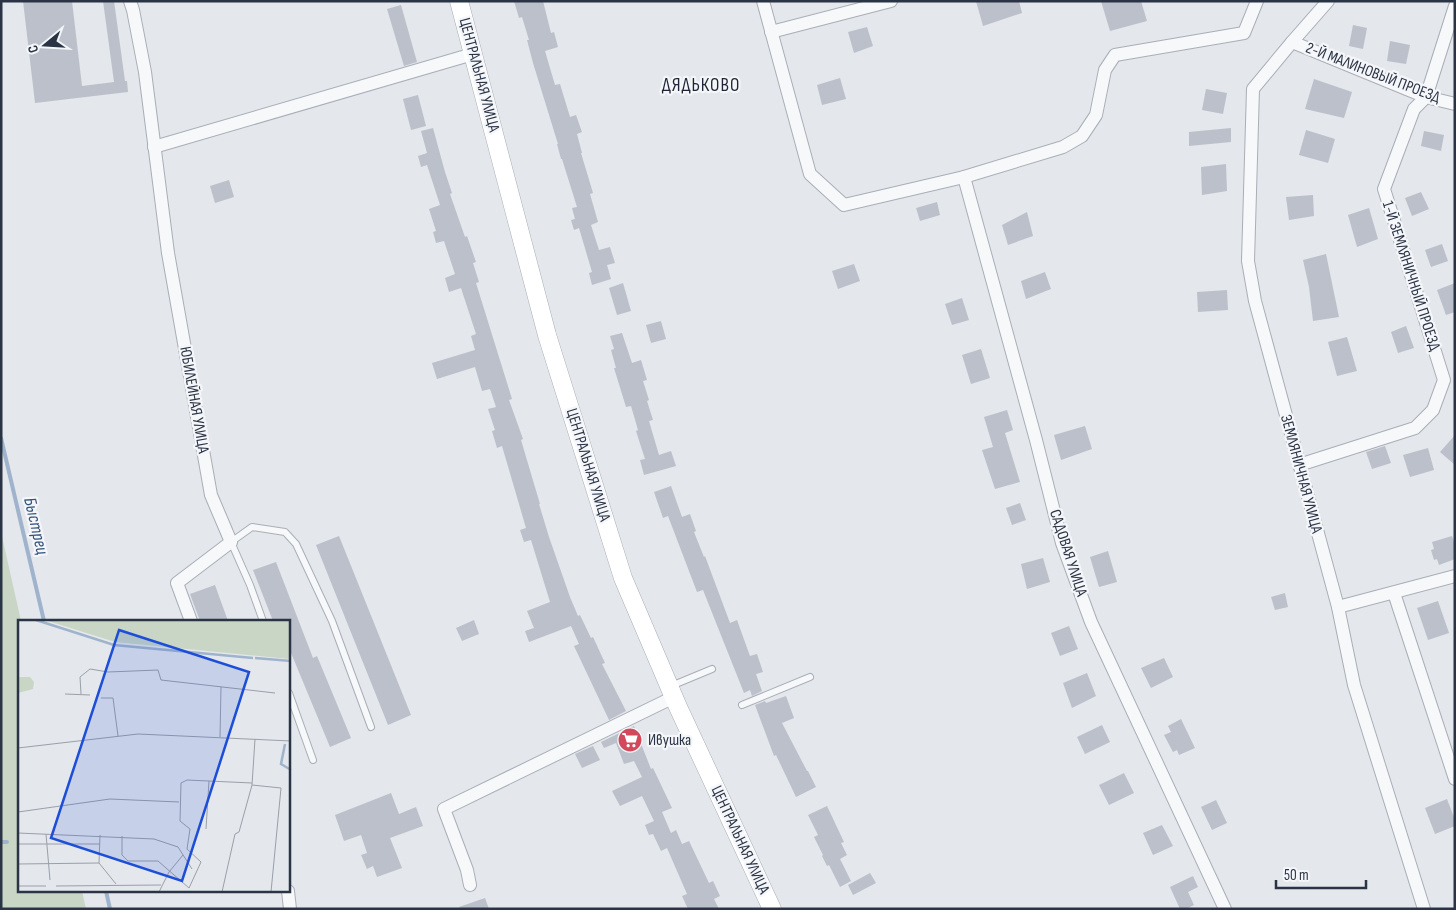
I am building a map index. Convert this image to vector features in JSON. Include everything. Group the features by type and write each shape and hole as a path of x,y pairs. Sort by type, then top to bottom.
{"street":[{"name":"ЮБИЛЕЙНАЯ УЛИЦА","path":"130,1 145,72 168,253 211,494 231,542"},
{"name":"ЦЕНТРАЛЬНАЯ УЛИЦА","path":"459,1 547,335 623,578 672,692 772,909"},
{"path":"763,1 810,174 844,205 964,177 1064,147 1082,136 1096,114 1105,70 1115,55 1244,33 1257,1"},
{"path":"771,32 891,1"},
{"name":"ЗЕМЛЯНИЧНАЯ УЛИЦА","path":"1328,1 1253,89 1248,261 1255,301 1338,607 1354,685 1424,909"},
{"name":"1-Й ЗЕМЛЯНИЧНЫЙ ПРОЕЗД","path":"1299,465 1415,428 1433,410 1444,380 1384,190 1414,109 1426,97 1455,6"},
{"name":"2-Й МАЛИНОВЫЙ ПРОЕЗД","path":"1292,42 1426,97 1455,104"},
{"path":"154,147 473,54"},
{"name":"САДОВАЯ УЛИЦА","path":"964,177 1036,440 1062,543 1091,622 1225,909"},
{"path":"191,620 177,582 231,542"},
{"path":"1338,607 1455,576"},
{"path":"1394,593 1455,778"},
{"path":"470,886 467,870 444,808 672,692"},
{"path":"288,892 290,909"}],"lane":[{"path":"263,620 231,542 252,527 285,532 296,544 332,621 371,727"},
{"path":"672,692 712,669"},
{"path":"742,705 810,677"},
{"path":"290,696 312,760"}],"green space":[{"path":"1,532 21,620 18,620 18,892 82,892 86,909 1,909"}],"building":[{"path":"23,1 72,1 82,86 114,82 103,1 114,1 128,92 35,103"},
{"path":"514,1 543,1 551,33 554,32 558,47 545,51 555,85 560,84 570,117 576,115 582,132 577,134 593,193 590,194 598,222 591,225 599,250 610,247 615,263 607,265 611,279 592,285 589,273 592,272 579,228 574,230 571,220 575,219 572,208 577,207 533,63 522,17 519,18"},
{"path":"976,1 1019,1 1022,13 983,26"},
{"path":"1101,1 1141,1 1147,21 1110,31"},
{"path":"401,5 417,62 404,66 387,9"},
{"path":"1353,25 1367,28 1363,49 1349,46"},
{"path":"867,27 873,46 854,53 848,32"},
{"path":"1390,41 1410,45 1406,64 1387,61"},
{"path":"840,78 846,99 822,105 817,85"},
{"path":"1314,79 1352,92 1344,118 1305,109"},
{"path":"1206,89 1227,93 1223,114 1202,110"},
{"path":"418,95 426,126 411,130 403,99"},
{"path":"433,128 452,193 450,194 476,262 473,263 479,282 476,283 512,399 509,400 523,439 521,440 549,537 578,616 580,615 591,638 593,637 605,663 602,664 626,711 609,720 574,646 579,644 571,626 529,642 525,631 534,628 527,611 550,602 531,540 524,542 520,530 526,528 502,446 497,448 492,431 495,430 488,409 496,407 490,389 482,391 475,367 437,379 432,363 475,350 471,336 476,334 461,288 449,292 445,278 455,274 444,241 436,243 433,232 436,231 429,209 440,205 427,165 421,167 418,156 427,153 421,131"},
{"path":"1231,128 1231,142 1189,146 1189,132"},
{"path":"1306,130 1335,139 1328,163 1299,155"},
{"path":"1424,131 1444,135 1441,151 1421,146"},
{"path":"1226,164 1227,191 1202,195 1201,167"},
{"path":"229,180 234,197 215,203 210,186"},
{"path":"1421,192 1429,209 1412,216 1405,198"},
{"path":"1313,195 1314,216 1289,220 1286,197"},
{"path":"937,202 940,215 920,221 916,208"},
{"path":"1369,208 1378,239 1357,247 1348,215"},
{"path":"1027,212 1033,236 1008,245 1002,225"},
{"path":"1442,244 1448,261 1431,267 1425,250"},
{"path":"1326,254 1339,317 1313,321 1309,287 1303,260"},
{"path":"854,264 860,281 838,289 832,271"},
{"path":"1045,272 1051,289 1026,299 1021,281"},
{"path":"623,283 631,311 617,315 609,288"},
{"path":"1455,283 1455,312 1446,315 1437,290"},
{"path":"1227,290 1228,310 1198,312 1197,292"},
{"path":"962,298 969,320 952,325 945,304"},
{"path":"661,321 666,339 651,343 646,325"},
{"path":"1406,326 1414,348 1398,353 1391,332"},
{"path":"622,333 632,363 641,360 647,380 643,381 649,400 647,401 653,420 649,421 659,455 671,451 676,466 644,475 640,460 645,459 636,431 638,430 631,406 626,407 614,368 616,368 611,350 614,349 610,336"},
{"path":"1347,337 1357,371 1337,376 1328,342"},
{"path":"981,349 990,378 971,384 962,355"},
{"path":"1007,410 1013,430 1005,433 1020,482 995,489 982,450 993,447 984,417"},
{"path":"1085,426 1092,449 1061,460 1054,435"},
{"path":"1455,435 1455,465 1440,452"},
{"path":"1385,446 1391,463 1372,469 1366,452"},
{"path":"1428,448 1434,470 1410,477 1403,455"},
{"path":"671,486 682,517 690,514 696,531 694,532 730,623 737,620 750,656 757,654 763,672 756,674 762,691 752,696 750,690 744,693 703,590 697,592 668,516 663,518 654,492"},
{"path":"1020,503 1026,520 1012,525 1006,508"},
{"path":"339,536 411,715 388,725 316,545"},
{"path":"1452,536 1455,545 1455,559 1439,565 1437,559 1434,560 1431,550 1434,549 1432,542"},
{"path":"1108,551 1117,582 1099,587 1090,557"},
{"path":"1043,558 1050,582 1027,589 1021,564"},
{"path":"276,562 313,658 317,656 351,738 330,747 290,650 290,620 273,620 253,570"},
{"path":"215,585 228,620 200,620 190,594"},
{"path":"1285,593 1288,607 1275,610 1271,597"},
{"path":"1438,601 1449,633 1428,640 1417,608"},
{"path":"474,620 479,634 462,641 456,628"},
{"path":"1069,626 1078,649 1060,656 1051,633"},
{"path":"1164,658 1173,677 1151,688 1141,668"},
{"path":"1087,673 1096,696 1072,708 1063,683"},
{"path":"786,696 794,718 782,723 816,787 796,797 776,755 774,756 755,705"},
{"path":"1181,719 1195,748 1179,755 1177,750 1173,752 1164,735 1171,732 1168,726"},
{"path":"1102,725 1110,742 1085,754 1077,737"},
{"path":"634,726 651,769 653,768 672,808 662,812 671,833 676,830 682,844 689,841 709,883 713,881 720,896 714,899 719,909 688,909 682,896 687,894 667,848 661,851 653,834 649,835 645,825 654,821 642,796 620,806 612,791 642,777 634,761 624,764 616,743 604,748 601,742"},
{"path":"593,746 600,760 582,768 575,754"},
{"path":"1124,773 1134,793 1109,805 1099,785"},
{"path":"391,793 399,814 416,807 423,826 390,838 402,868 377,877 373,866 367,869 361,855 367,853 361,835 344,841 335,815"},
{"path":"1447,799 1455,820 1455,826 1435,834 1425,808"},
{"path":"1216,800 1227,823 1212,830 1201,807"},
{"path":"827,806 844,842 841,843 847,855 840,859 851,881 840,887 829,865 827,866 822,856 814,837 818,835 808,815"},
{"path":"1162,825 1173,846 1153,855 1143,833"},
{"path":"870,873 876,883 853,895 848,885"},
{"path":"1193,876 1198,887 1188,892 1194,905 1186,909 1180,909 1170,887"},
{"path":"485,898 489,909 460,909 459,907"}],"waterway":[{"name":"Быстрец","path":"1,438 44,620"},
{"path":"1,842 7,842"},
{"name":"Быстрец","path":"106,892 110,909"}],"place":[{"name":"Ивушка","path":"630,740"}],"district":[{"name":"ДЯДЬКОВО","path":"701,85"}]}
